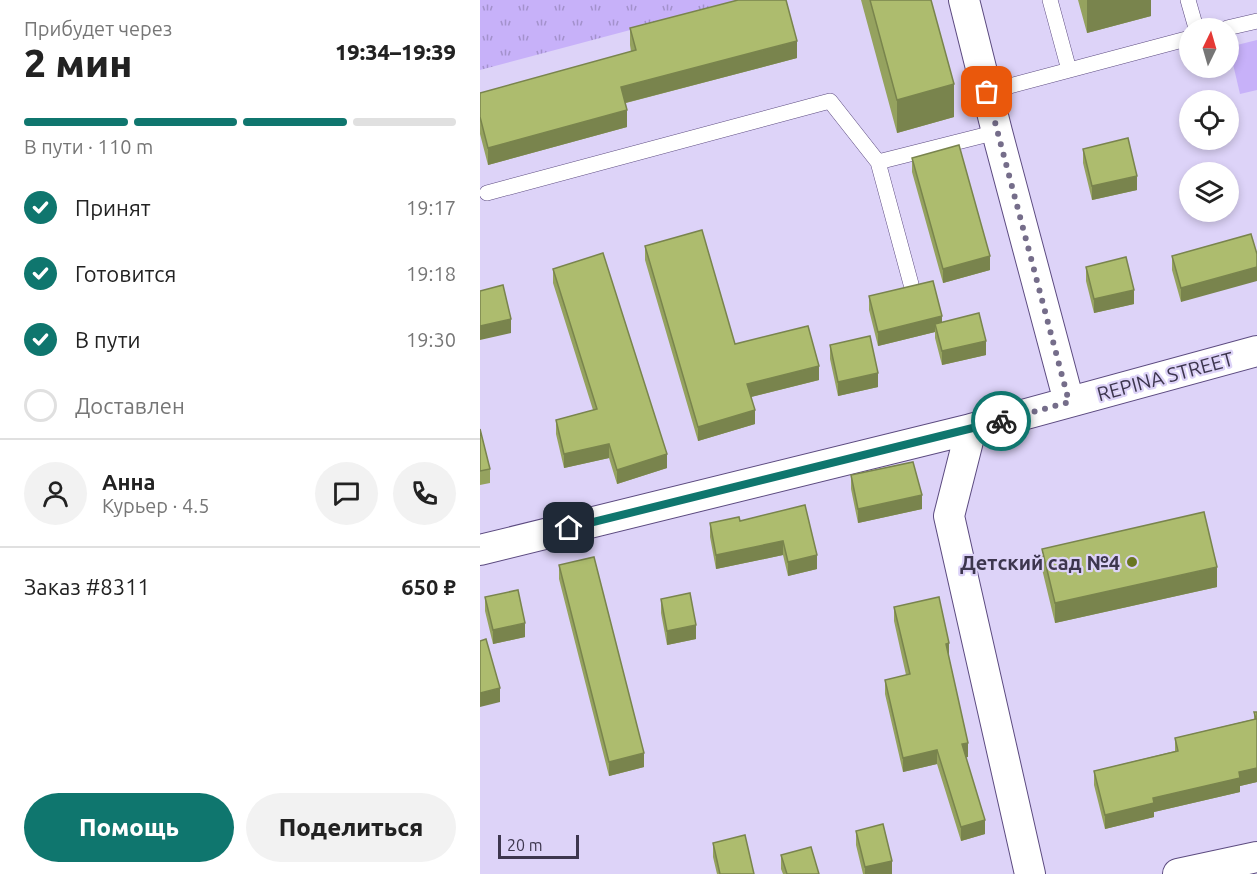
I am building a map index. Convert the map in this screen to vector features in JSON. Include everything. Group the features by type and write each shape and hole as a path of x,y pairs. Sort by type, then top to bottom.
{"street":[{"path":"964,0 1069,402"},
{"name":"REPINA STREET","path":"480,550 970,429 1257,351"},
{"path":"970,429 949,516 1030,874"},
{"path":"1178,874 1257,856"}],"lane":[{"path":"1050,0 1069,70"},
{"path":"1188,0 1193,18"},
{"path":"1239,25 1257,21"},
{"path":"987,92 1179,41"},
{"path":"487,193 830,101 878,162 910,284"},
{"path":"878,162 997,132"}],"green space":[{"path":"480,0 743,0 480,70"},
{"path":"1257,40 1257,90 1240,94 1236,78 1239,78 1239,44"}],"building":[{"path":"738,0 786,0 797,41 621,87 627,110 488,148 480,117 480,93 636,50 630,28"},
{"path":"870,0 931,0 954,84 897,100"},
{"path":"1128,138 1137,176 1092,186 1083,149"},
{"path":"959,145 990,256 943,269 912,158"},
{"path":"702,230 735,344 808,326 819,366 747,384 755,410 698,427 645,246"},
{"path":"1251,234 1257,254 1257,267 1181,288 1172,256"},
{"path":"603,253 667,454 617,470 609,444 564,454 556,420 597,409 553,269"},
{"path":"1126,257 1134,290 1094,299 1086,267"},
{"path":"933,281 942,316 878,332 869,296"},
{"path":"503,285 511,319 480,326 480,291"},
{"path":"979,313 986,341 942,351 935,324"},
{"path":"870,336 878,373 838,382 830,345"},
{"path":"480,429 490,469 480,471"},
{"path":"913,462 922,495 858,509 851,475"},
{"path":"805,505 817,555 788,562 783,541 716,555 710,523 739,517 740,521"},
{"path":"1204,512 1217,567 1055,603 1042,549"},
{"path":"594,557 644,753 609,762 559,565"},
{"path":"518,590 525,623 493,630 485,597"},
{"path":"690,593 696,625 667,631 661,599"},
{"path":"939,597 949,643 946,644 968,743 962,744 985,820 961,827 937,750 903,758 885,680 910,674 894,607"},
{"path":"486,639 500,688 480,693 480,641"},
{"path":"1254,712 1257,712 1257,768 1239,772 1240,778 1153,798 1154,803 1105,815 1094,771 1178,751 1175,738 1256,719"},
{"path":"883,824 892,861 865,867 856,831"},
{"path":"745,835 754,874 720,874 713,843"},
{"path":"811,847 819,874 787,874 781,855"}],"way so far":[{"path":"987,92 1069,402 1001,421"}],"place":[{"name":"Детский сад №4","path":"1132,562"}],"route":[{"path":"569,528 1001,421"}]}
